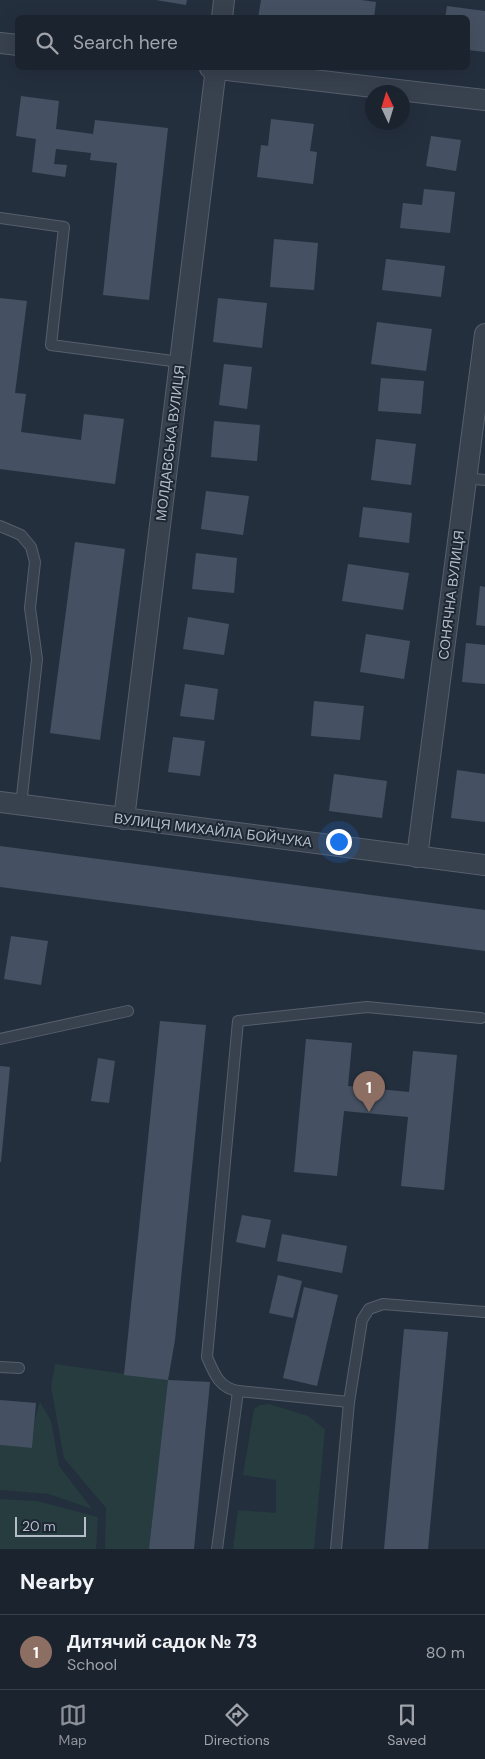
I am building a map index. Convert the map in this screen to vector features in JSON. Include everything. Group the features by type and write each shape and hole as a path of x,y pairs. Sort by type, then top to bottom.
{"street":[{"path":"222,15 224,0"},
{"path":"0,43 15,45"},
{"name":"МОЛДАВСЬКА ВУЛИЦЯ","path":"124,819 214,70"},
{"path":"231,70 485,100"},
{"name":"СОНЯЧНА ВУЛИЦЯ","path":"417,857 476,479 485,334"},
{"name":"ВУЛИЦЯ МИХАЙЛА БОЙЧУКА","path":"0,802 485,865"}],"lane":[{"path":"0,218 64,227 51,345 180,362"},
{"path":"0,526 15,530 21,535 31,547 35,562 30,613 37,659 21,805"},
{"path":"349,1402 228,1389 215,1376 207,1357 238,1021 367,1007 481,1018"},
{"path":"0,1039 128,1011"},
{"path":"336,1549 349,1402 362,1320 369,1309 383,1304 485,1312"},
{"path":"0,1366 20,1368"},
{"path":"217,1549 238,1391"}],"green space":[{"path":"55,1364 168,1380 149,1549 105,1549 106,1508 64,1458 51,1387"},
{"path":"40,1402 51,1421 59,1466 92,1509 49,1494 0,1490 0,1445 32,1448 35,1419"},
{"path":"269,1404 308,1416 325,1429 314,1549 233,1549 238,1510 276,1513 276,1480 243,1475 254,1409 260,1405"},
{"path":"0,1499 37,1501 98,1517 96,1549 0,1549"}],"building":[{"path":"156,0 187,0 186,5"},
{"path":"261,0 361,0 376,2 374,15 258,15"},
{"path":"447,6 485,11 485,52 470,50 470,15 446,15"},
{"path":"21,96 59,101 56,129 93,134 95,120 168,128 149,300 103,295 117,163 90,160 91,153 56,149 54,164 67,165 65,177 32,172 36,139 16,136"},
{"path":"271,119 314,124 310,151 317,152 313,184 257,177 261,145 268,146"},
{"path":"431,136 461,140 456,171 426,166"},
{"path":"424,189 455,192 450,233 400,228 403,203 422,205"},
{"path":"274,239 318,243 314,290 270,287"},
{"path":"386,259 445,266 441,297 382,290"},
{"path":"0,298 27,301 15,393 26,394 21,432 81,440 84,414 124,419 115,484 0,469"},
{"path":"218,298 267,303 262,348 213,342"},
{"path":"377,322 432,329 426,371 371,364"},
{"path":"224,364 252,367 247,409 219,405"},
{"path":"381,378 424,381 421,414 378,411"},
{"path":"214,421 260,425 257,461 211,457"},
{"path":"376,439 416,444 411,485 371,480"},
{"path":"206,491 249,496 243,535 201,529"},
{"path":"363,507 412,513 409,543 359,537"},
{"path":"75,542 125,549 100,740 50,733"},
{"path":"196,553 237,558 234,593 192,589"},
{"path":"348,564 409,573 403,610 342,601"},
{"path":"480,586 485,587 485,626 476,625"},
{"path":"188,617 229,624 224,655 183,649"},
{"path":"366,634 410,641 404,679 360,672"},
{"path":"466,643 485,645 485,684 462,682"},
{"path":"185,684 218,689 214,720 180,716"},
{"path":"314,701 364,706 360,740 311,736"},
{"path":"173,737 205,741 200,776 168,772"},
{"path":"457,770 485,774 485,822 451,818"},
{"path":"334,774 387,781 382,818 329,811"},
{"path":"0,846 485,910 485,951 0,887"},
{"path":"11,936 48,941 41,985 4,979"},
{"path":"160,1021 206,1025 175,1340 168,1380 124,1375"},
{"path":"306,1039 352,1043 348,1086 409,1092 413,1051 457,1055 444,1190 401,1186 408,1117 344,1111 337,1176 294,1172"},
{"path":"98,1058 115,1061 109,1103 91,1101"},
{"path":"0,1066 10,1067 1,1162 0,1162"},
{"path":"242,1215 271,1220 265,1248 236,1242"},
{"path":"282,1234 347,1246 342,1273 277,1261"},
{"path":"278,1275 302,1281 293,1318 269,1313"},
{"path":"304,1287 338,1295 317,1386 283,1378"},
{"path":"404,1329 448,1332 428,1549 384,1549"},
{"path":"168,1380 210,1382 194,1549 149,1549"},
{"path":"0,1400 36,1403 32,1448 0,1445"}],"place":[{"name":"Дитячий садок № 73","path":"369,1112"}]}
